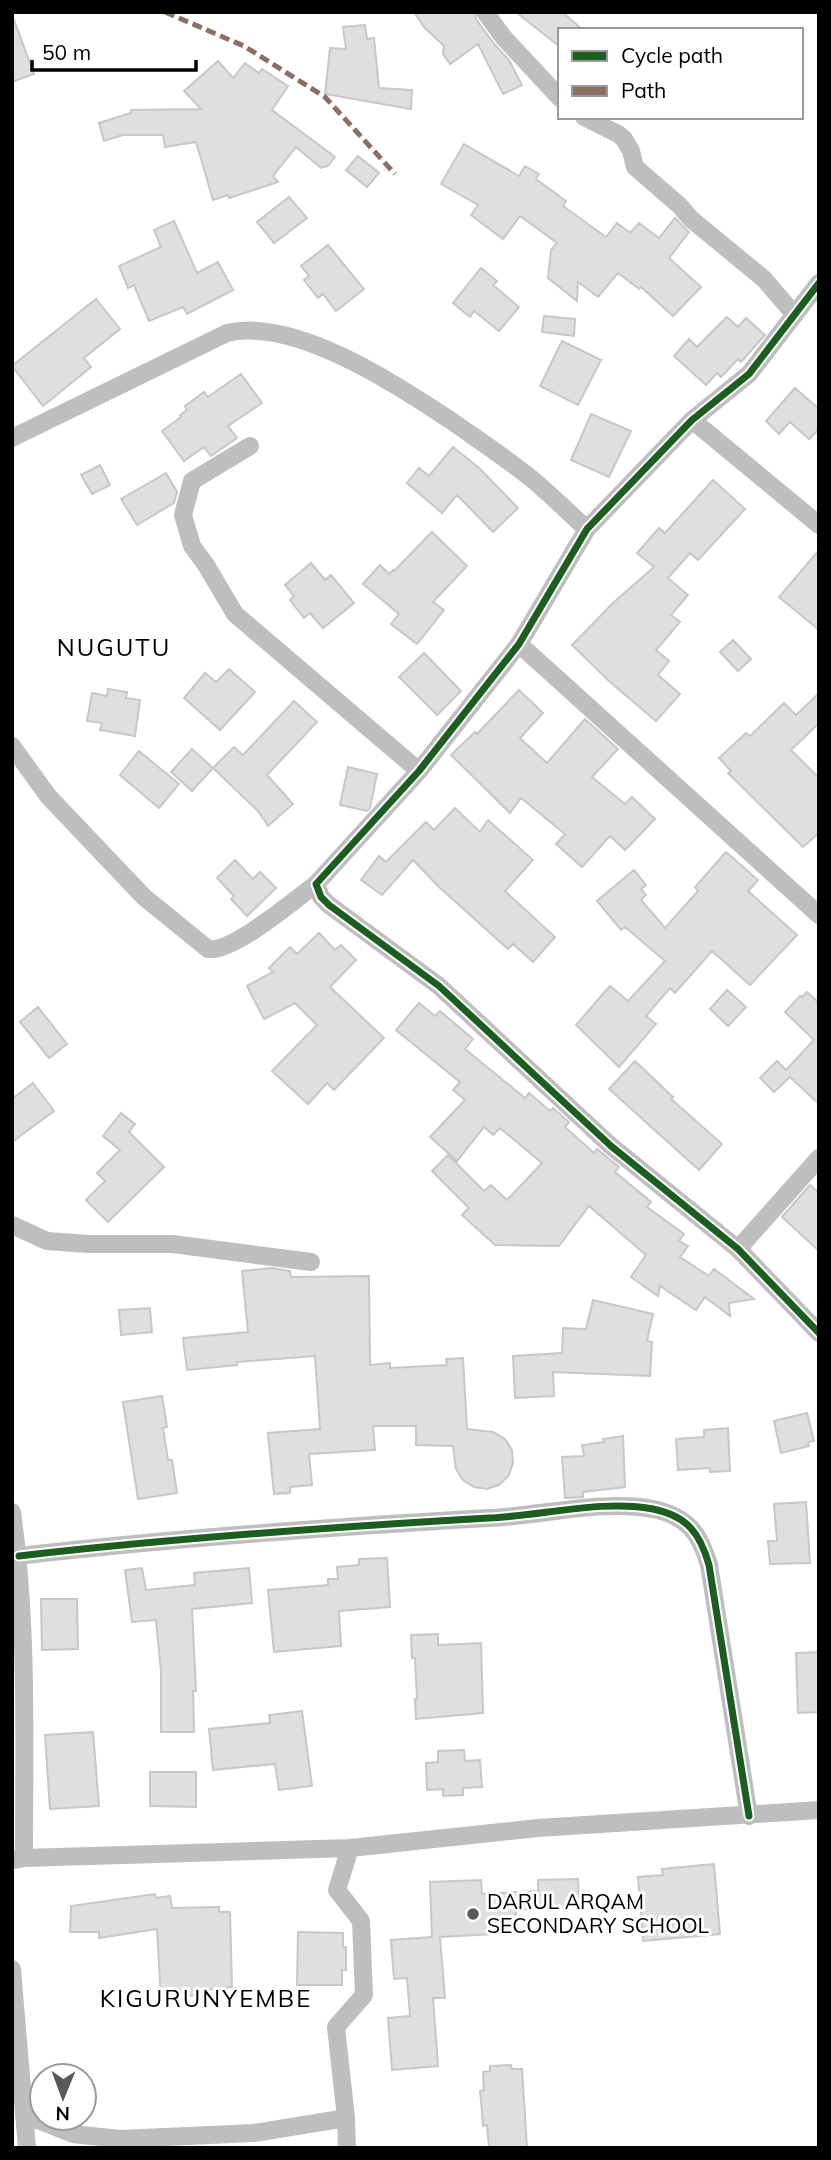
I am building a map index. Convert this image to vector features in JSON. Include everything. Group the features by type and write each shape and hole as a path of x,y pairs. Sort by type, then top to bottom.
{"street":[{"path":"485,12 504,38 558,96"},
{"path":"588,119 624,139 631,151 635,167 691,219 764,279 794,314"},
{"path":"12,746 48,796 144,897 208,949 220,949 253,930 316,884 419,771 519,644 587,529 692,421 749,374 819,284"},
{"path":"12,438 227,333 241,330 260,331 343,355 398,386 532,479 587,529"},
{"path":"692,421 819,525"},
{"path":"250,446 192,481 183,515 192,546 234,614 419,771"},
{"path":"519,644 819,915"},
{"path":"316,884 321,897 329,905 439,986 611,1146 738,1249 819,1333"},
{"path":"738,1249 819,1158"},
{"path":"12,1225 47,1241 173,1244 311,1262"},
{"path":"19,1556 102,1546 368,1524 493,1518 605,1508 641,1508 675,1516 692,1527 704,1548 709,1565 750,1815"},
{"path":"12,1512 19,1556 25,1701 18,1859 350,1848 538,1828 819,1810"},
{"path":"347,2148 336,2027 365,1995 361,1921 337,1890 350,1848"},
{"path":"12,1969 27,2148"},
{"path":"25,2115 73,2134 120,2139 254,2133 346,2118"}],"building":[{"path":"414,12 474,12 476,19 509,60 522,85 503,94 478,44 450,64 443,54 444,46 424,27"},
{"path":"516,12 562,12 581,28 558,28 558,45"},
{"path":"12,20 34,74 12,82"},
{"path":"365,25 367,39 374,38 379,88 412,90 411,109 325,94 330,48 346,49 343,27"},
{"path":"218,61 233,78 245,63 259,73 262,69 288,86 272,110 335,157 328,166 321,168 296,147 273,176 278,182 229,198 228,195 213,200 196,142 165,147 163,135 123,135 104,141 99,123 131,113 131,110 201,109 184,91"},
{"path":"464,144 519,176 525,166 539,174 536,179 566,201 563,206 606,237 617,223 630,233 639,223 659,238 675,218 689,232 669,258 701,287 673,316 641,287 639,289 618,273 598,297 578,282 577,301 548,278 551,250 557,243 520,216 503,239 471,215 478,205 441,184"},
{"path":"358,156 379,173 367,187 346,170"},
{"path":"289,197 307,218 274,243 257,222"},
{"path":"174,221 197,273 218,262 233,290 187,314 183,307 149,321 134,285 128,288 119,266 161,247 154,230"},
{"path":"328,245 364,289 336,311 323,294 318,298 304,280 309,276 301,266"},
{"path":"481,268 497,281 493,285 519,307 499,331 474,311 470,317 453,303"},
{"path":"96,299 120,329 84,358 91,367 43,406 12,366"},
{"path":"544,316 575,319 574,336 542,332"},
{"path":"727,317 738,327 746,318 765,335 741,362 738,359 721,377 717,373 706,385 674,356 689,339 697,347"},
{"path":"562,341 601,360 578,405 540,386"},
{"path":"241,374 262,403 228,426 237,438 211,456 204,447 184,461 162,431 181,417 187,410 185,406 204,392 208,397"},
{"path":"795,388 819,409 819,429 809,439 790,422 779,434 766,421"},
{"path":"591,414 631,431 609,477 571,460"},
{"path":"453,447 479,468 518,508 493,532 457,495 442,513 407,483 419,468 429,476"},
{"path":"100,465 110,485 92,494 81,475"},
{"path":"166,473 177,492 174,503 137,525 121,499"},
{"path":"713,480 745,509 698,560 690,553 668,578 688,595 671,615 680,622 656,650 669,661 658,675 680,694 656,721 572,645 613,603 654,567 637,553 659,528 665,533"},
{"path":"432,532 467,566 433,602 444,610 417,644 391,624 399,614 363,584 380,565 389,574 394,571"},
{"path":"819,550 819,630 779,597"},
{"path":"311,563 325,580 331,575 354,603 323,628 310,613 304,618 290,600 294,596 285,585"},
{"path":"733,640 751,659 738,671 720,652"},
{"path":"424,653 461,691 437,715 399,677"},
{"path":"229,669 255,692 220,730 184,698 205,673 216,682"},
{"path":"108,689 127,692 126,698 140,700 135,736 100,730 102,723 87,721 92,693 107,696"},
{"path":"519,690 543,713 520,738 547,763 585,719 618,749 592,777 625,804 632,797 655,819 625,850 610,836 582,867 556,844 565,834 521,798 510,813 451,755 475,732 477,734"},
{"path":"819,693 819,723 791,750 819,778 819,833 803,847 728,773 731,771 719,758 746,733 750,736 784,703 796,715"},
{"path":"294,701 317,722 267,775 293,804 268,826 258,811 213,768 234,747 243,755"},
{"path":"192,749 213,768 192,791 171,772"},
{"path":"139,751 179,784 159,808 120,775"},
{"path":"348,767 377,774 370,808 367,811 340,805"},
{"path":"455,808 480,832 488,820 533,860 505,891 555,937 533,962 513,944 508,949 413,860 382,895 361,880 379,856 386,862 426,822 434,830"},
{"path":"726,852 758,880 748,891 797,935 750,985 712,951 675,993 670,988 646,1016 656,1024 619,1067 576,1025 610,986 628,1001 665,961 625,927 621,930 597,901 634,870 646,885 641,889 646,895 641,900 665,928 698,891 695,887"},
{"path":"235,860 253,879 260,872 276,888 247,916 231,899 234,896 217,878"},
{"path":"319,933 335,950 341,945 356,960 330,987 384,1038 334,1090 327,1083 308,1104 272,1071 317,1025 295,1003 264,1019 247,986 273,972 269,968 290,947 297,954"},
{"path":"727,990 746,1007 728,1026 710,1009"},
{"path":"807,992 819,1003 819,1104 790,1077 774,1092 760,1078 777,1061 786,1070 814,1040 785,1012"},
{"path":"419,1003 435,1016 440,1011 473,1039 465,1049 525,1098 529,1093 550,1111 553,1108 569,1122 565,1127 594,1153 597,1149 619,1167 615,1172 651,1202 647,1207 684,1234 679,1241 688,1246 680,1257 709,1276 714,1269 754,1299 729,1303 730,1316 705,1297 696,1310 660,1286 658,1296 631,1277 646,1255 589,1206 559,1246 495,1245 462,1215 469,1208 432,1171 448,1155 484,1191 491,1185 507,1200 542,1163 500,1128 493,1135 484,1127 457,1161 430,1137 465,1100 453,1090 460,1082 396,1030"},
{"path":"38,1007 67,1044 49,1058 20,1022"},
{"path":"635,1061 673,1097 671,1099 722,1144 699,1170 609,1089"},
{"path":"33,1083 54,1111 12,1142 12,1099"},
{"path":"121,1113 135,1124 129,1132 164,1167 108,1222 86,1200 105,1181 97,1173 120,1150 103,1136"},
{"path":"810,1185 819,1193 819,1251 782,1217"},
{"path":"272,1268 290,1271 291,1277 369,1276 370,1365 390,1363 390,1368 447,1365 446,1359 463,1358 467,1429 493,1432 505,1439 512,1450 513,1463 509,1475 499,1485 487,1489 474,1487 463,1480 456,1469 453,1446 416,1445 416,1426 373,1426 375,1450 309,1454 312,1485 290,1487 290,1493 274,1494 268,1433 320,1429 315,1356 237,1362 237,1365 187,1370 183,1338 248,1332 242,1271"},
{"path":"593,1300 653,1314 647,1341 652,1342 650,1376 553,1372 554,1396 515,1398 513,1356 562,1353 563,1328 586,1329"},
{"path":"150,1308 152,1332 121,1335 119,1310"},
{"path":"162,1396 167,1427 163,1428 177,1493 138,1499 123,1402"},
{"path":"807,1413 814,1441 808,1442 809,1446 781,1453 774,1421"},
{"path":"728,1428 730,1471 710,1472 710,1468 678,1470 676,1439 704,1437 704,1430"},
{"path":"623,1436 625,1487 583,1492 583,1497 565,1498 562,1457 584,1456 582,1445"},
{"path":"806,1502 810,1563 770,1564 768,1541 777,1541 774,1504"},
{"path":"387,1558 390,1607 339,1611 341,1646 274,1652 268,1590 328,1585 328,1579 338,1579 337,1567 359,1565 359,1559"},
{"path":"142,1568 146,1590 195,1585 194,1573 249,1568 252,1603 192,1609 196,1691 193,1691 194,1732 161,1732 161,1672 156,1620 132,1622 125,1570"},
{"path":"41,1599 77,1599 78,1649 42,1650"},
{"path":"438,1634 438,1645 481,1643 483,1713 416,1719 415,1658 412,1658 411,1635"},
{"path":"819,1652 819,1712 798,1713 796,1653"},
{"path":"302,1711 312,1786 279,1790 275,1764 213,1770 209,1729 270,1723 269,1715"},
{"path":"93,1732 99,1806 50,1809 45,1735"},
{"path":"464,1750 465,1761 480,1760 482,1787 463,1788 463,1795 443,1796 443,1789 427,1790 426,1763 438,1762 438,1751"},
{"path":"150,1772 196,1772 196,1807 150,1806"},
{"path":"714,1864 720,1934 643,1941 638,1877 663,1875 662,1869"},
{"path":"578,1879 579,1907 516,1910 517,1933 440,1937 445,1998 433,1998 438,2066 392,2070 388,2018 410,2016 407,1978 394,1979 391,1940 432,1937 430,1882 481,1880 482,1894 538,1891 538,1880"},
{"path":"155,1894 156,1898 170,1896 172,1908 219,1907 219,1912 230,1912 232,1987 206,1990 206,1994 161,1999 157,1929 99,1938 99,1932 70,1932 71,1906"},
{"path":"298,1932 343,1933 346,1970 342,1970 342,1985 297,1985"},
{"path":"511,2065 512,2069 522,2069 527,2148 489,2148 487,2125 483,2126 480,2091 484,2090 483,2072 490,2071 490,2066"}],"marked path":[{"path":"165,12 244,46 325,97 395,174"}],"cycle path":[{"path":"819,283 749,374 692,420 587,529 519,644 419,771 316,884 321,897 329,905 439,986 611,1146 738,1249 819,1333"},
{"path":"19,1556 195,1538 509,1517 593,1507 634,1506 665,1512 683,1521 696,1535 709,1565 749,1816"}],"place":[{"name":"DARUL ARQAM SECONDARY SCHOOL","path":"473,1914"}],"district":[{"name":"NUGUTU","path":"114,648"},
{"name":"KIGURUNYEMBE","path":"206,1999"}]}
